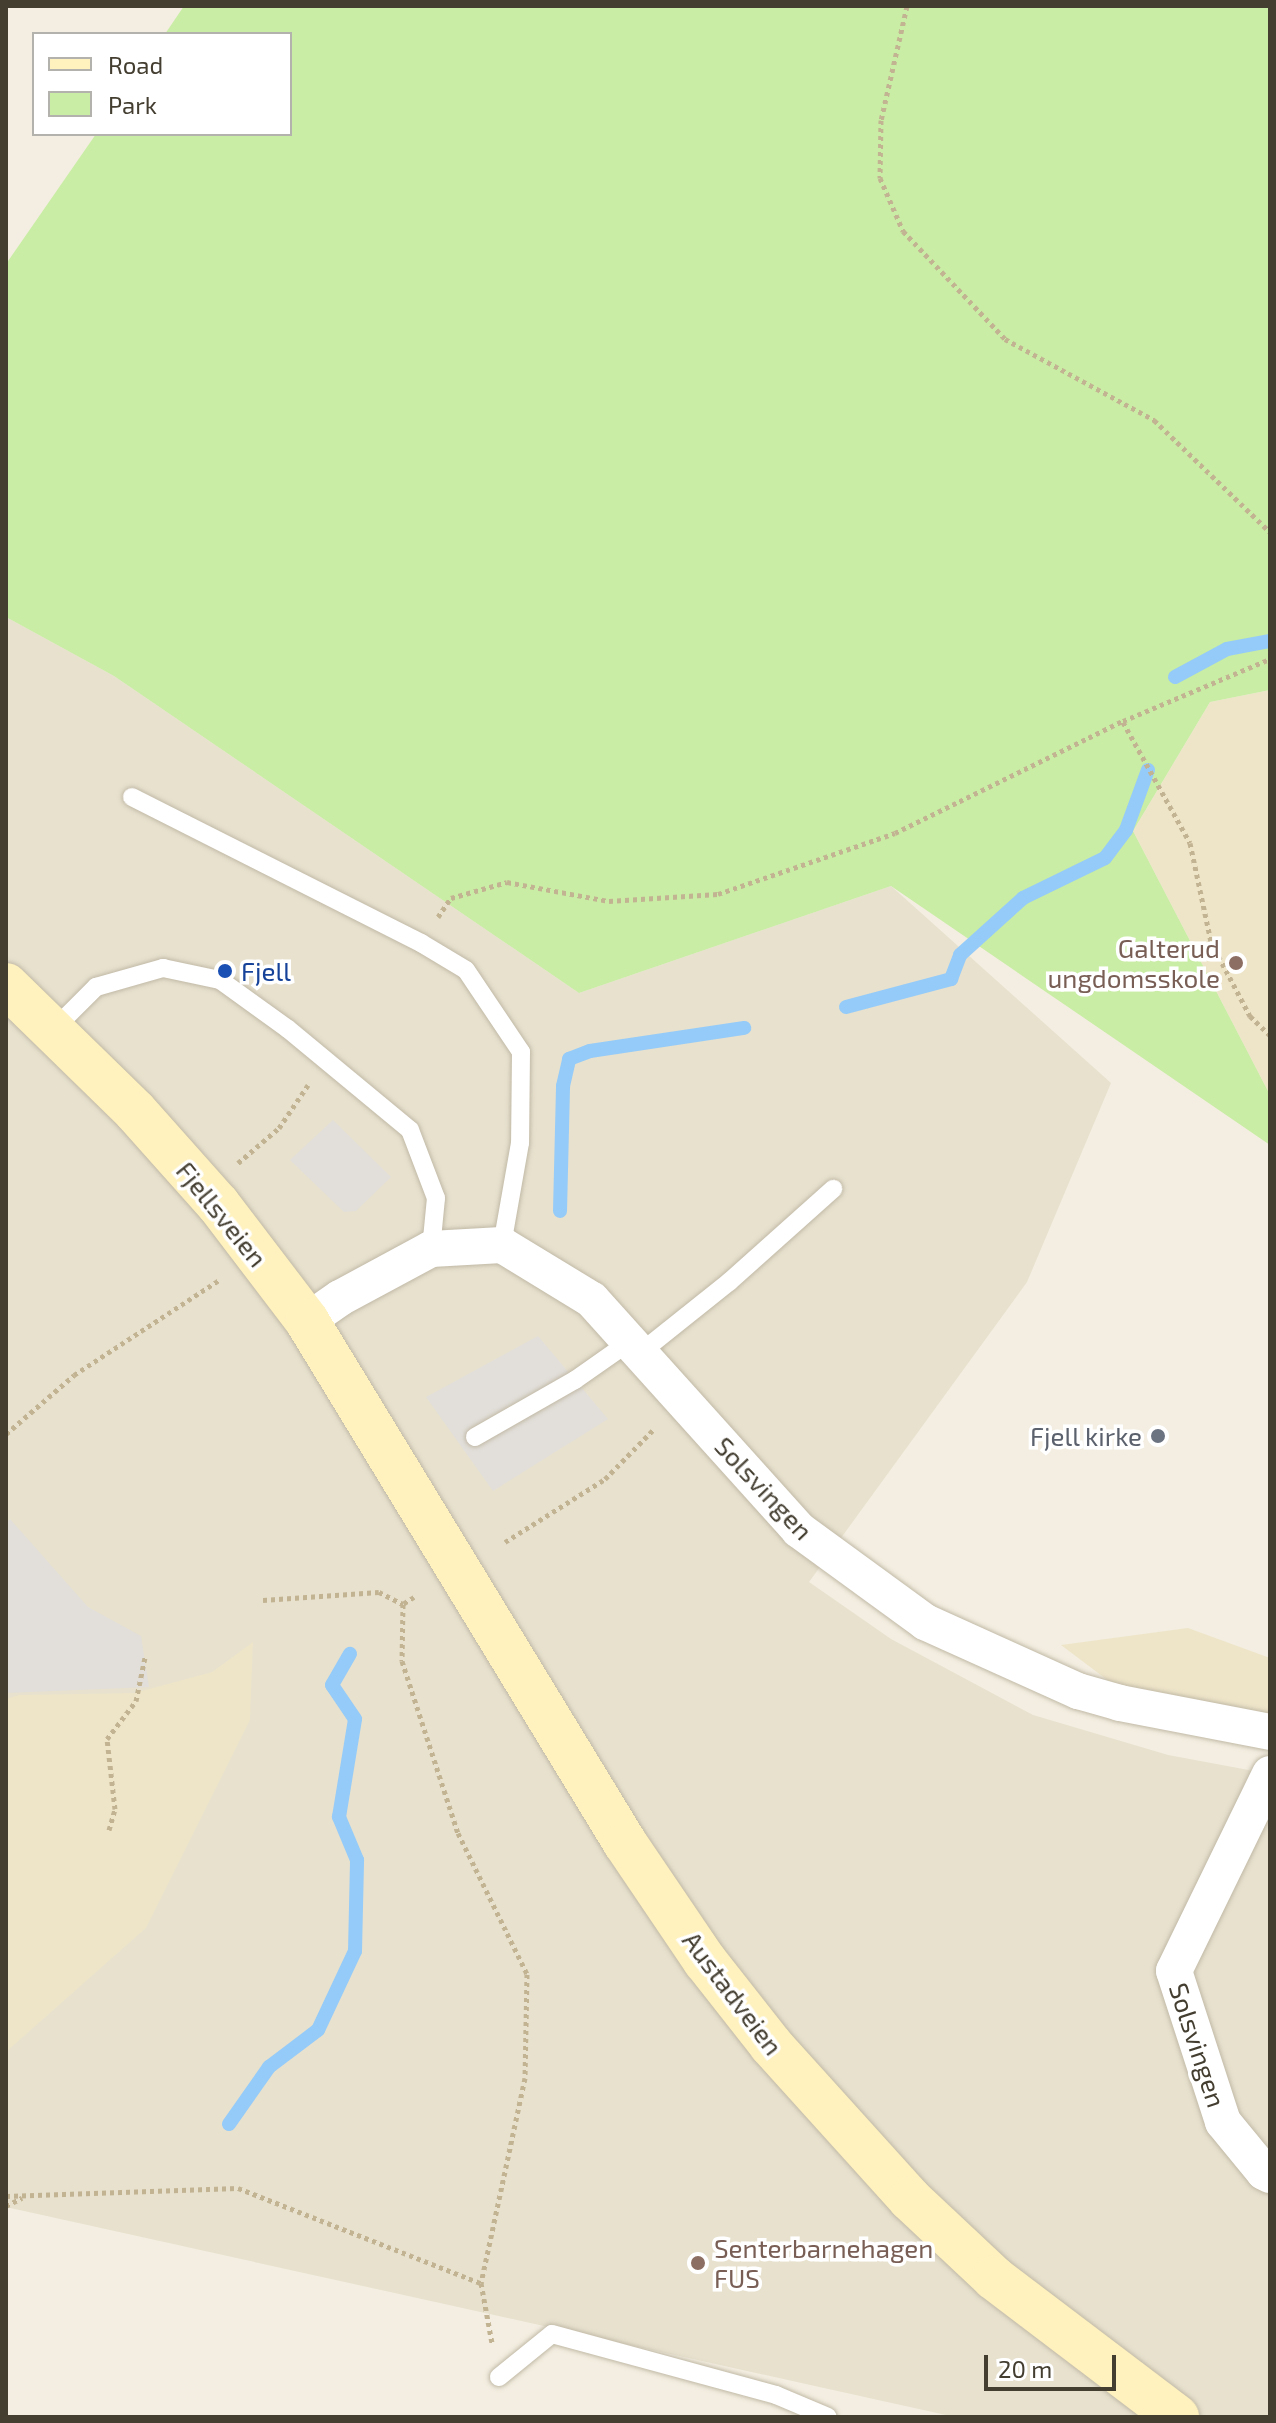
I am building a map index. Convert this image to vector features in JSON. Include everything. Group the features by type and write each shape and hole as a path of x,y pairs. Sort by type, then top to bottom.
{"main road":[{"name":"Fjellsveien","path":"6,985 135,1111 218,1204 307,1321 401,1472"},
{"name":"Austadveien","path":"401,1472 625,1843 705,1961 771,2045 910,2199 994,2278 1177,2417"}],"street":[{"path":"307,1321 340,1298 431,1249 502,1245"},
{"name":"Solsvingen","path":"502,1245 592,1300 799,1530 925,1622 1078,1691 1270,1732"},
{"name":"Solsvingen","path":"1270,1774 1174,1971 1223,2122 1264,2172 1270,2175"}],"lane":[{"path":"132,797 421,943 466,970 521,1052 520,1143 502,1245"},
{"path":"53,1030 96,987 163,968 220,980 410,1130 436,1198 431,1249"},
{"path":"475,1437 635,1347 729,1282 833,1189"},
{"path":"499,2377 552,2334 776,2395 828,2417"}],"path":[{"path":"907,6 881,120 880,178 903,231 1005,339 1154,420 1270,532"},
{"path":"421,943 451,898 507,882 609,901 718,894 895,833 1123,721 1270,659"},
{"path":"1123,721 1190,843 1211,942 1250,1016 1270,1035"},
{"path":"237,1164 279,1128 326,1061"},
{"path":"6,1434 98,1358 227,1275"},
{"path":"505,1542 605,1479 682,1400"},
{"path":"263,1600 379,1592 403,1604"},
{"path":"403,1604 414,1597"},
{"path":"6,2196 238,2188 481,2283 525,2078 527,1974 458,1833 402,1661 403,1604"},
{"path":"109,1830 115,1809 107,1739 136,1701 145,1657"},
{"path":"6,2206 26,2196"}],"shaded area":[{"path":"6,617 114,676 579,993 891,886 1111,1083 1027,1282 809,1582 891,1639 1033,1715 1168,1755 1270,1774 1270,2417 955,2417 6,2207"},
{"name":"Galterud ungdomsskole","path":"1270,690 1270,1095 1133,831 1210,702"},
{"path":"333,1120 391,1177 356,1211 344,1212 290,1160"},
{"path":"538,1336 608,1419 493,1491 426,1397"},
{"path":"10,1519 88,1607 141,1636 149,1687 6,1693 6,1523"},
{"path":"1188,1628 1270,1658 1270,1717 1122,1691 1061,1645"},
{"path":"253,1642 250,1720 146,1928 6,2052 6,1699 19,1695 134,1693 212,1672"}],"green space":[{"path":"184,6 1270,6 1270,690 1210,702 1133,831 1270,1095 1270,1145 891,886 579,993 114,676 6,617 6,264 95,136 292,136 292,32 166,32"}],"waterway":[{"path":"1175,677 1227,649 1270,641"},
{"path":"846,1007 951,979 960,955 1023,898 1105,858 1126,830 1148,770"},
{"path":"560,1211 563,1086 569,1059 590,1051 744,1028"},
{"path":"229,2124 269,2067 318,2030 355,1951 357,1860 339,1817 355,1719 332,1685 350,1654"}],"place":[{"name":"Galterud ungdomsskole","path":"1236,963"},
{"name":"Fjell","path":"225,971"},
{"name":"Fjell kirke","path":"1158,1436"},
{"name":"Senterbarnehagen FUS","path":"698,2263"}]}
